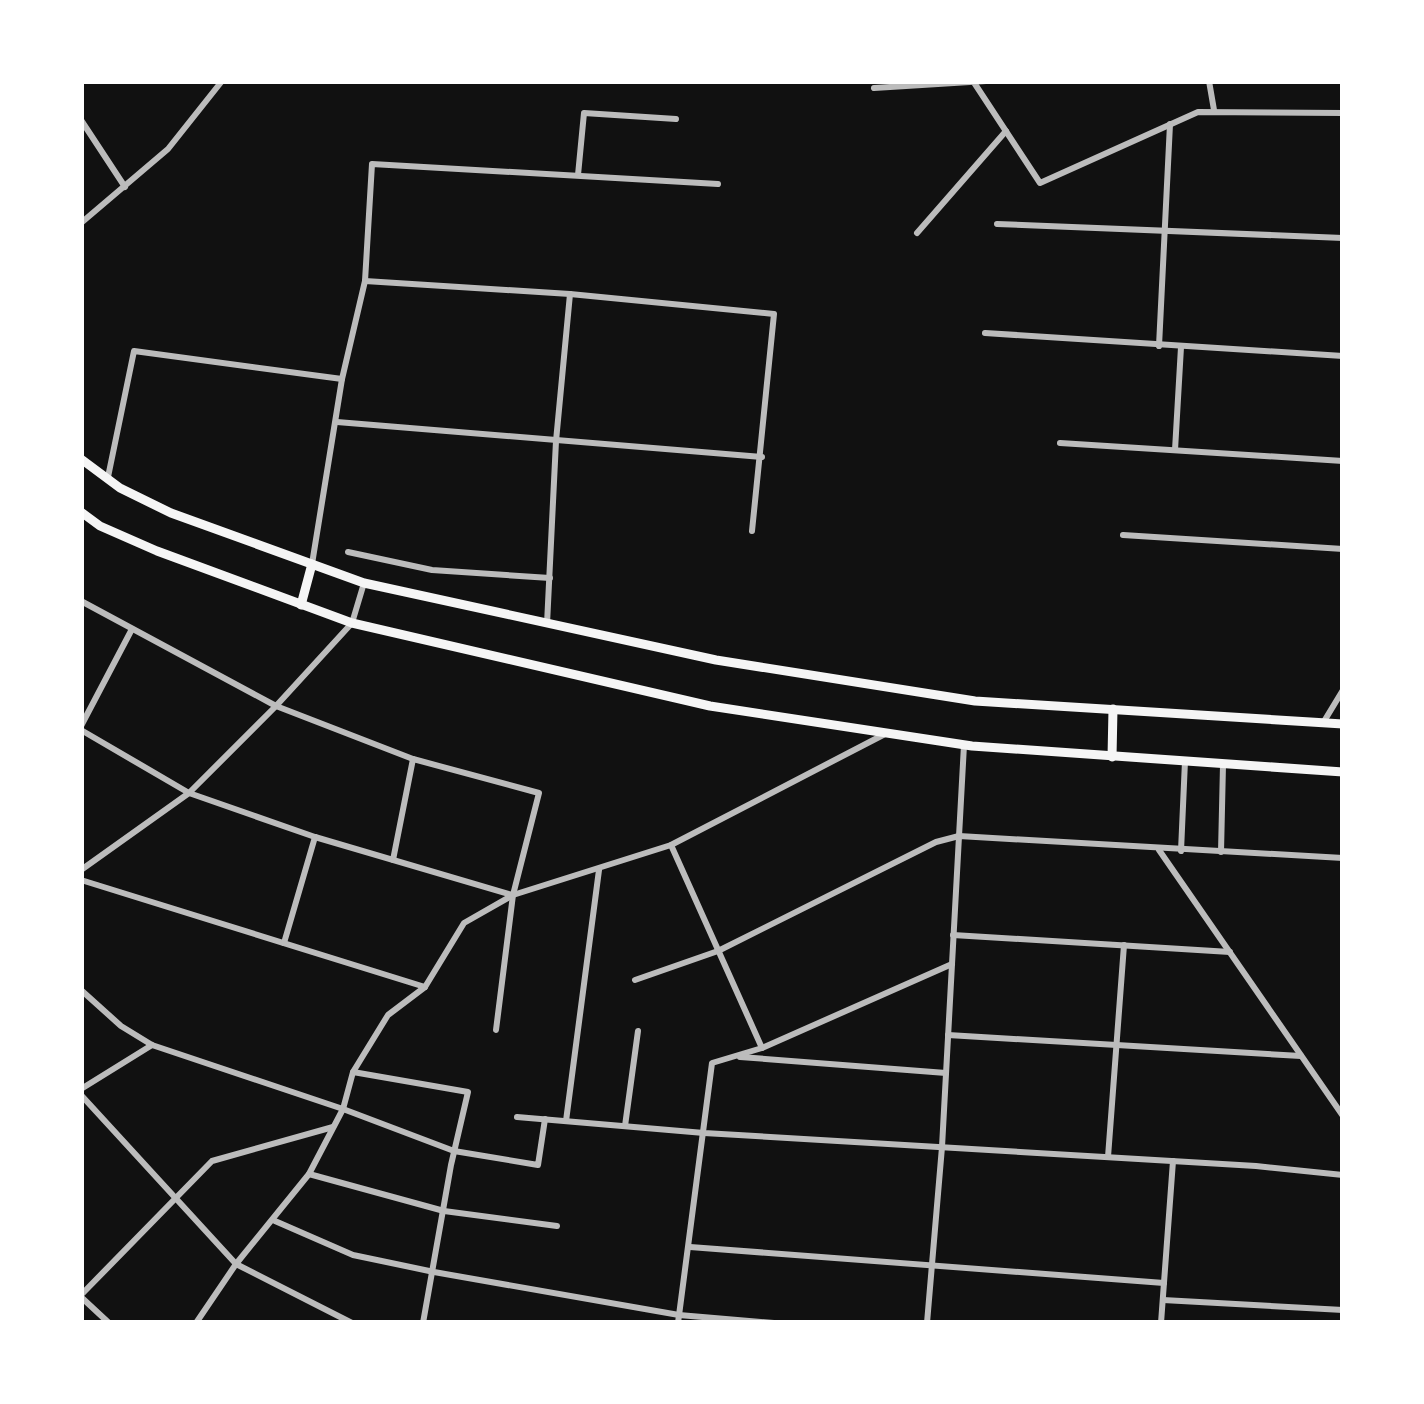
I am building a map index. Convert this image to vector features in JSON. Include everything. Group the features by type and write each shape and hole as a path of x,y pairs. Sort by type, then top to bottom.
{"main road":[{"path":"81,459 171,513 364,583 716,660 975,701 1343,724"},
{"path":"81,512 100,526 158,550 352,623 710,706 964,745 1343,772"},
{"path":"301,605 312,563"},
{"path":"1112,757 1113,709"}],"street":[{"path":"81,223 168,149 222,81"},
{"path":"874,88 986,81"},
{"path":"1209,81 1214,110"},
{"path":"974,82 1040,183 1198,112 1343,113"},
{"path":"578,175 584,113 676,119"},
{"path":"81,120 126,188"},
{"path":"1159,346 1170,124"},
{"path":"917,233 1006,131"},
{"path":"312,563 364,280 372,164 718,184"},
{"path":"997,224 1343,238"},
{"path":"364,280 774,314 752,531"},
{"path":"547,624 556,441 570,294"},
{"path":"985,333 1343,356"},
{"path":"1175,450 1181,347"},
{"path":"107,478 134,351 342,380"},
{"path":"337,422 762,457"},
{"path":"1060,443 1343,461"},
{"path":"1123,536 1343,548"},
{"path":"348,552 432,570 550,578"},
{"path":"81,870 189,793 276,706 352,623 364,583"},
{"path":"81,602 276,706 412,759 539,793 513,895 496,1030"},
{"path":"132,628 81,728 189,793 315,837 513,895"},
{"path":"1324,723 1343,690"},
{"path":"196,1323 236,1264 309,1174 343,1108 353,1072 388,1015 425,987 464,923 513,895 670,845 888,733"},
{"path":"927,1323 942,1147 964,745"},
{"path":"394,860 412,759"},
{"path":"1181,851 1185,761"},
{"path":"1221,852 1223,764"},
{"path":"635,980 718,951 936,842 959,836 1343,858"},
{"path":"284,943 315,837"},
{"path":"670,845 762,1048"},
{"path":"1159,850 1343,1116"},
{"path":"81,859 90,864"},
{"path":"566,1121 598,871"},
{"path":"81,880 425,987"},
{"path":"953,935 1229,952"},
{"path":"1108,1157 1124,945"},
{"path":"679,1319 712,1064 762,1048 952,964"},
{"path":"81,990 152,1045 343,1108 454,1151 538,1165 545,1119"},
{"path":"625,1126 638,1031"},
{"path":"948,1035 1301,1056"},
{"path":"152,1045 81,1092 236,1264 352,1323"},
{"path":"736,1056 946,1073"},
{"path":"353,1072 468,1092 423,1323"},
{"path":"517,1117 1343,1175"},
{"path":"109,1323 81,1296 212,1161 333,1127"},
{"path":"1162,1323 1173,1161"},
{"path":"309,1174 444,1211 557,1226"},
{"path":"275,1221 353,1255 434,1272 679,1319 774,1323"},
{"path":"690,1246 1164,1283"},
{"path":"1163,1300 1343,1310"}]}
